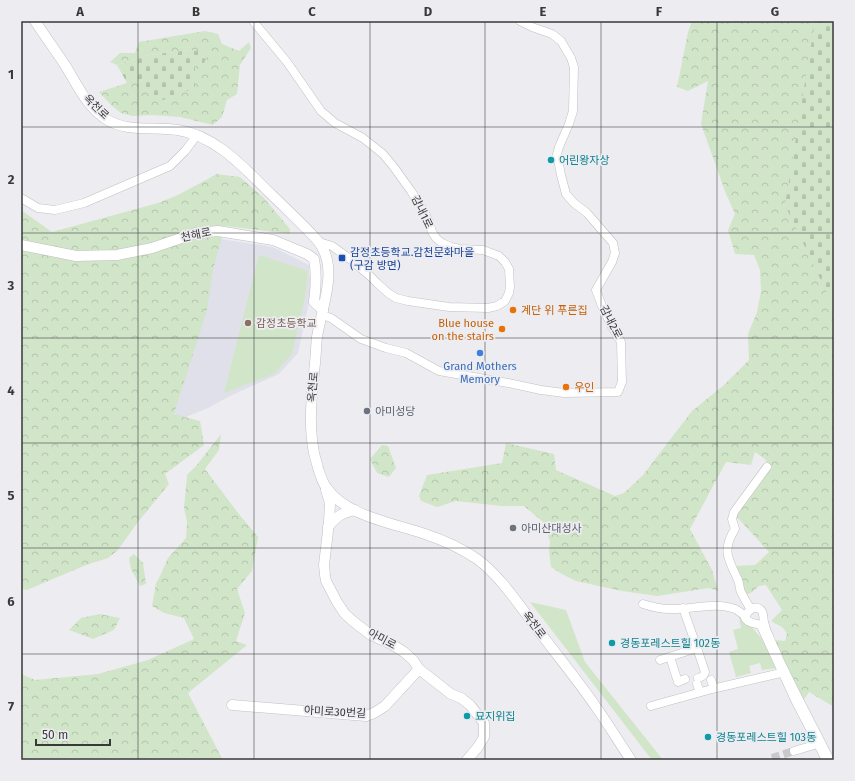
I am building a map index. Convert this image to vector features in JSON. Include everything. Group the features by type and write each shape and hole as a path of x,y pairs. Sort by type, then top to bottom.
{"street":[{"name":"옥천로","path":"35,21 66,67 79,90 90,104 107,120 117,125 131,128 177,130 206,138 243,167 319,242 324,250 329,269 328,282 317,337 311,410 314,454 326,488 341,503 355,510 373,518 426,534 467,552 494,574 596,705 631,760"},
{"name":"감내1로","path":"253,21 287,62 321,111 335,123 363,138 383,154 415,196 425,213 432,232 436,238 442,243 451,247 483,250 499,256 505,262 509,269 509,293 505,301 497,306 488,308 449,307 396,298 350,259 332,246 319,242"},
{"name":"감내2로","path":"322,313 361,339 406,353 439,371 557,392 618,392 622,382 621,342 612,327 596,290 612,262 615,253 613,243 587,213 574,203 566,194 558,154 558,147 569,124 573,111 575,79 574,67 571,58 561,41 552,34 520,21"},
{"path":"21,198 38,208 55,210 84,203 170,166 185,151 197,135"},
{"name":"천해로","path":"21,244 76,256 117,255 152,248 196,233 218,231 272,240 307,254 314,259 316,271 314,302 322,313"},
{"path":"766,467 734,512 732,519 735,529 731,536 727,550 728,558 739,582 740,591 748,613 746,618 749,622 757,623 761,626 799,701 826,760"},
{"name":"아미로","path":"326,488 330,503 324,565 326,581 345,614 354,622 371,635 404,652 413,660 419,669 451,694 461,698 470,705 484,723 484,737 467,760"},
{"path":"328,527 338,516 345,512 355,510"},
{"path":"643,604 657,609 672,610 705,606 724,606 748,613 756,608 761,610 769,637 783,670"},
{"path":"683,608 704,672 699,686"},
{"path":"660,660 697,648"},
{"path":"670,657 678,682 685,680"},
{"name":"아미로30번길","path":"232,705 366,716 374,714 385,706 419,669"},
{"path":"650,704 699,686 712,685 783,670"},
{"path":"793,749 818,741"},
{"path":"818,741 830,760"}],"shaded area":[{"name":"감정초등학교","path":"221,239 273,247 309,265 311,293 298,353 279,374 232,395 208,408 181,419 173,412 203,279"}],"green space":[{"path":"692,21 834,21 834,707 809,692 803,701 775,640 785,641 787,633 782,627 771,621 782,610 766,585 759,586 751,593 745,595 734,566 755,565 769,552 735,515 766,472 766,460 755,452 751,465 726,462 690,529 712,570 718,591 709,588 657,596 622,591 576,581 551,567 549,551 550,541 542,521 524,506 502,506 456,501 437,507 421,501 419,496 427,475 502,463 506,443 554,454 556,470 615,496 624,493 643,475 692,411 724,385 749,360 748,334 757,312 761,291 760,270 754,255 735,254 728,230 735,214 726,194 701,124 708,81 688,91 677,87 688,32"},
{"path":"815,21 834,21 834,308 785,205"},
{"path":"205,31 218,34 222,44 239,51 249,42 251,48 240,65 237,94 227,100 222,117 213,125 180,117 153,115 132,116 121,113 99,92 127,83 145,81 190,50 149,55 117,65 110,62 120,53 135,53 139,42"},
{"path":"190,50 209,52 204,63 195,67 195,88 163,100 145,92 145,81 127,83 117,65 149,55"},
{"path":"217,174 240,177 263,197 290,229 290,234 225,226 213,270 207,310 174,414 200,421 204,445 165,474 169,484 117,551 108,558 86,565 27,590 21,589 21,210 52,232 158,203 178,195"},
{"path":"259,255 308,271 305,298 292,354 274,374 224,393"},
{"path":"221,434 219,450 205,469 258,537 252,571 237,589 245,613 236,641 247,645 188,693 223,760 21,760 21,674 35,680 98,674 148,660 194,639 184,618 164,613 152,606 156,583 168,558 186,538 187,522 184,508 187,475"},
{"path":"382,445 388,446 396,468 389,477 377,473 370,459"},
{"path":"134,554 143,563 146,584 140,586 131,569 129,558"},
{"path":"530,602 566,610 585,662 663,760 652,760"},
{"path":"100,614 120,618 114,630 93,639 69,630 81,618"},
{"path":"739,617 749,624 762,639 776,668 762,670 760,663 749,666 751,673 736,677 729,652 738,649 733,630 741,628"}],"tunnel":[{"path":"772,758 794,751"}],"place":[{"name":"어린왕자상","path":"551,160"},
{"name":"감정초등학교.감천문화마을 (구감 방면)","path":"342,258"},
{"name":"계단 위 푸른집","path":"513,310"},
{"name":"감정초등학교","path":"248,323"},
{"name":"Blue house on the stairs","path":"502,329"},
{"name":"Grand Mothers Memory","path":"480,353"},
{"name":"우인","path":"566,387"},
{"name":"아미성당","path":"367,411"},
{"name":"아미산대성사","path":"513,528"},
{"name":"경동포레스트힐 102동","path":"612,643"},
{"name":"묘지위집","path":"467,716"},
{"name":"경동포레스트힐 103동","path":"708,737"}]}
